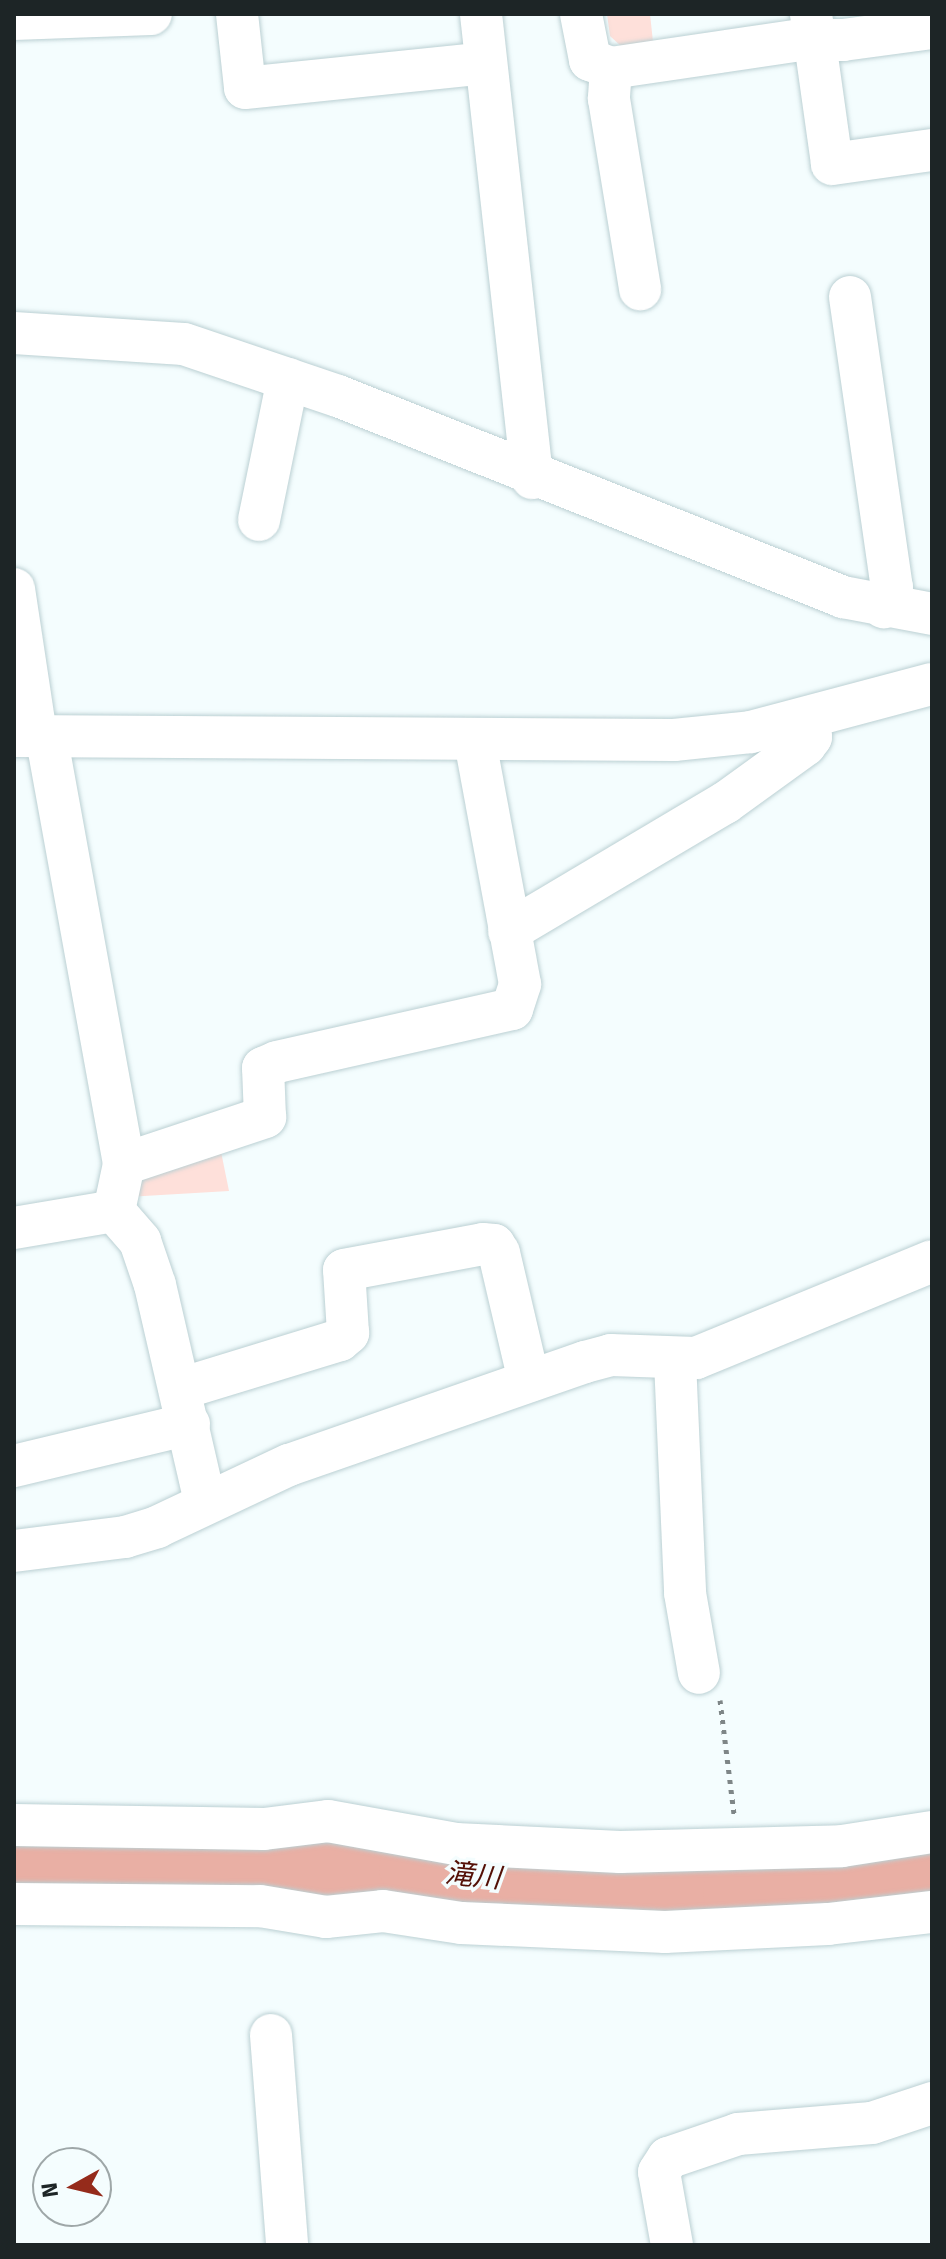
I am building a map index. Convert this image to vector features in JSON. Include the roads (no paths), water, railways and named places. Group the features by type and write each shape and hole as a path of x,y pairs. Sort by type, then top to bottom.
{"street":[{"path":"14,19 151,14"},
{"path":"237,14 245,88 486,63"},
{"path":"481,14 532,478"},
{"path":"581,14 590,60 611,68 812,27 932,28"},
{"path":"812,27 832,164 932,150"},
{"path":"611,68 609,99 640,289"},
{"path":"850,297 892,587 884,607"},
{"path":"14,333 153,338 288,379 532,478 843,597 932,614"},
{"path":"259,520 288,379"},
{"path":"14,589 32,737 124,1164 114,1211"},
{"path":"32,737 475,741 700,738 807,718 932,684"},
{"path":"509,931 725,803 805,745 811,737 807,718"},
{"path":"124,1164 265,1117 263,1068 277,1062 512,1009 520,984 475,741"},
{"path":"14,1228 114,1211"},
{"path":"114,1211 140,1241 184,1406 205,1501"},
{"path":"14,1466 184,1406 340,1340 348,1333 344,1270 483,1244 494,1245 499,1253 529,1381"},
{"path":"14,1551 125,1537 157,1527 205,1501 289,1465 611,1355 675,1361 730,1346 932,1261"},
{"path":"675,1361 685,1593 699,1673"},
{"path":"14,1825 264,1829 328,1821 456,1844 526,1849 738,1850 842,1846 932,1832"},
{"path":"14,1904 245,1905 326,1917 383,1911 461,1923 665,1932 843,1923 932,1912"},
{"path":"271,2035 287,2245"},
{"path":"672,2245 659,2172 668,2158 738,2134 872,2123 932,2103"}],"waterway":[{"name":"滝川","path":"14,1862 409,1868 526,1881 733,1891 932,1873"}]}
